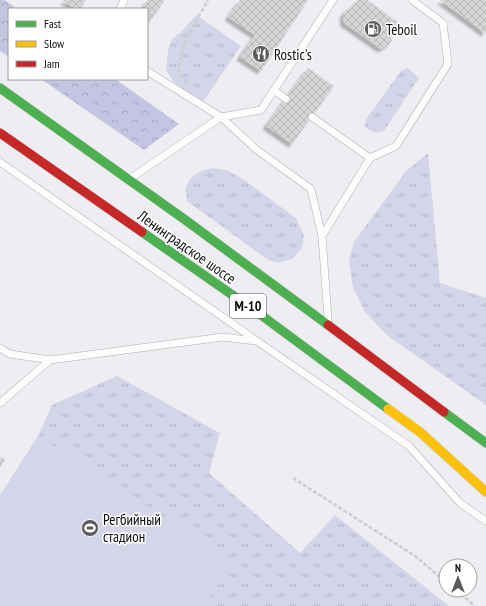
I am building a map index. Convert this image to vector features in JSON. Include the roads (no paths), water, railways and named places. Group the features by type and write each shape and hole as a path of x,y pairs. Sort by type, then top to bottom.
{"highway":[{"name":"Ленинградское шоссе","path":"0,88 130,179 328,324 486,443"},
{"name":"Ленинградское шоссе","path":"0,133 261,316 420,432 486,492"}],"lane":[{"path":"130,179 221,117 261,110 275,91 333,0"},
{"path":"322,236 370,158 396,146 448,64 443,23 412,0"},
{"path":"148,72 221,117 257,150 311,189 322,236 328,324"},
{"path":"275,91 286,99"},
{"path":"312,117 370,158"},
{"path":"0,162 409,446 460,503 486,521"},
{"path":"0,348 10,354 50,360 223,337 256,341"},
{"path":"0,404 50,360"}],"place":[{"name":"Teboil","path":"373,29"},
{"name":"Rostic's","path":"261,54"},
{"name":"Регбийный стадион","path":"90,528"}]}
